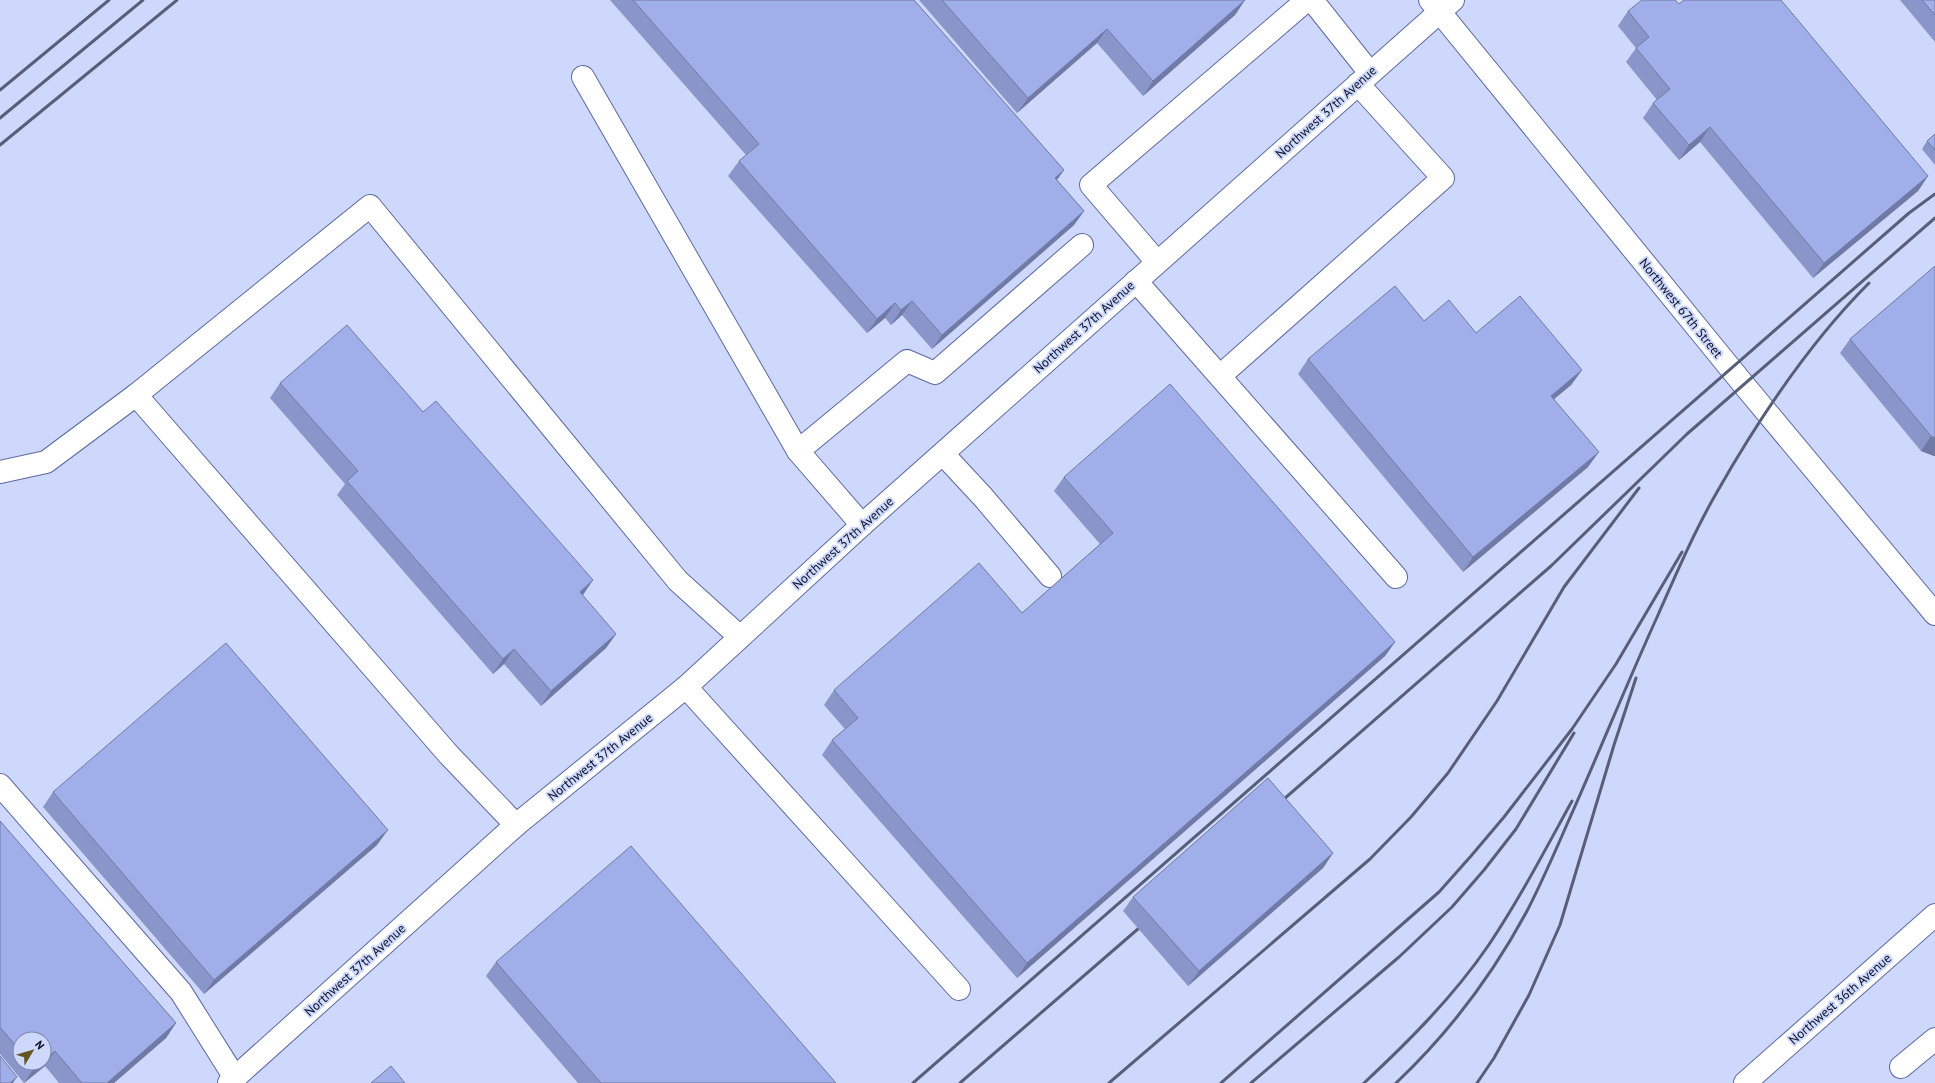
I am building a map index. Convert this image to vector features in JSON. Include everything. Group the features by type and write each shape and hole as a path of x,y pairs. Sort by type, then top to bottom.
{"street":[{"path":"1157,262 1091,185 1307,0"},
{"path":"1220,376 1443,178 1364,78 1312,0"},
{"name":"Northwest 37th Avenue","path":"232,1080 516,825 686,687 862,525 1364,78 1441,4"},
{"name":"Northwest 67th Street","path":"1441,4 1744,385 1935,614"},
{"path":"583,77 798,451 862,525"},
{"path":"0,472 46,462 136,395 370,206 678,581 740,637"},
{"path":"798,451 907,361 935,373 1082,245"},
{"path":"1136,281 1396,577"},
{"path":"136,395 444,750 516,825"},
{"path":"943,454 983,497 1050,576"},
{"path":"686,687 960,989"},
{"path":"0,785 181,992 232,1080"},
{"name":"Northwest 36th Avenue","path":"1745,1083 1935,915"},
{"path":"1901,1068 1935,1039"}],"building":[{"path":"633,0 914,0 1064,170 1055,178 1084,211 942,335 912,301 901,310 895,303 877,319 739,161 759,144"},
{"path":"942,0 1245,0 1153,81 1107,29 1028,98"},
{"path":"1642,0 1675,0 1679,4 1684,0 1781,0 1928,176 1824,263 1710,127 1689,145 1653,103 1670,89 1636,48 1649,37 1628,11"},
{"path":"1922,0 1935,0 1935,15"},
{"path":"1935,134 1935,150 1927,141"},
{"path":"1935,266 1935,438 1931,436 1850,339"},
{"path":"1395,286 1424,321 1449,300 1476,333 1520,296 1582,370 1551,396 1599,452 1473,557 1308,359"},
{"path":"347,325 423,412 436,401 593,580 580,592 616,634 551,691 514,649 503,659 347,481 358,471 280,383"},
{"path":"1170,384 1395,642 1027,963 832,740 858,718 834,690 979,563 1022,613 1113,533 1064,477"},
{"path":"226,643 388,830 214,980 53,792"},
{"path":"1268,778 1333,853 1199,971 1133,897"},
{"path":"0,821 176,1023 107,1083 82,1083 55,1051 52,1053 52,1031 12,1031 12,1041 0,1027"},
{"path":"631,846 836,1083 601,1083 496,962"},
{"path":"0,1056 17,1077 10,1083 0,1083"},
{"path":"391,1066 405,1083 371,1083"}],"railway":[{"path":"0,90 109,0"},
{"path":"0,118 143,0"},
{"path":"0,145 177,0"},
{"path":"913,1083 1909,213 1935,194"},
{"path":"1276,806 1551,566 1687,434 1935,218"},
{"path":"1396,1083 1434,1044 1451,1024 1500,958 1538,889 1635,666 1693,537 1709,507 1750,437 1787,382 1827,330 1869,283"},
{"path":"1109,1083 1370,859 1411,817 1448,773 1497,701 1564,587 1639,488"},
{"path":"1221,1083 1439,892 1471,856 1504,817 1572,729 1616,664 1682,552"},
{"path":"1477,1083 1494,1058 1529,995 1560,925 1614,745 1636,678"},
{"path":"1251,1083 1399,957 1452,907 1484,870 1516,829 1574,733"},
{"path":"1364,1083 1430,1018 1474,965 1488,946 1532,875 1572,801"},
{"path":"960,1083 1146,922"}]}
